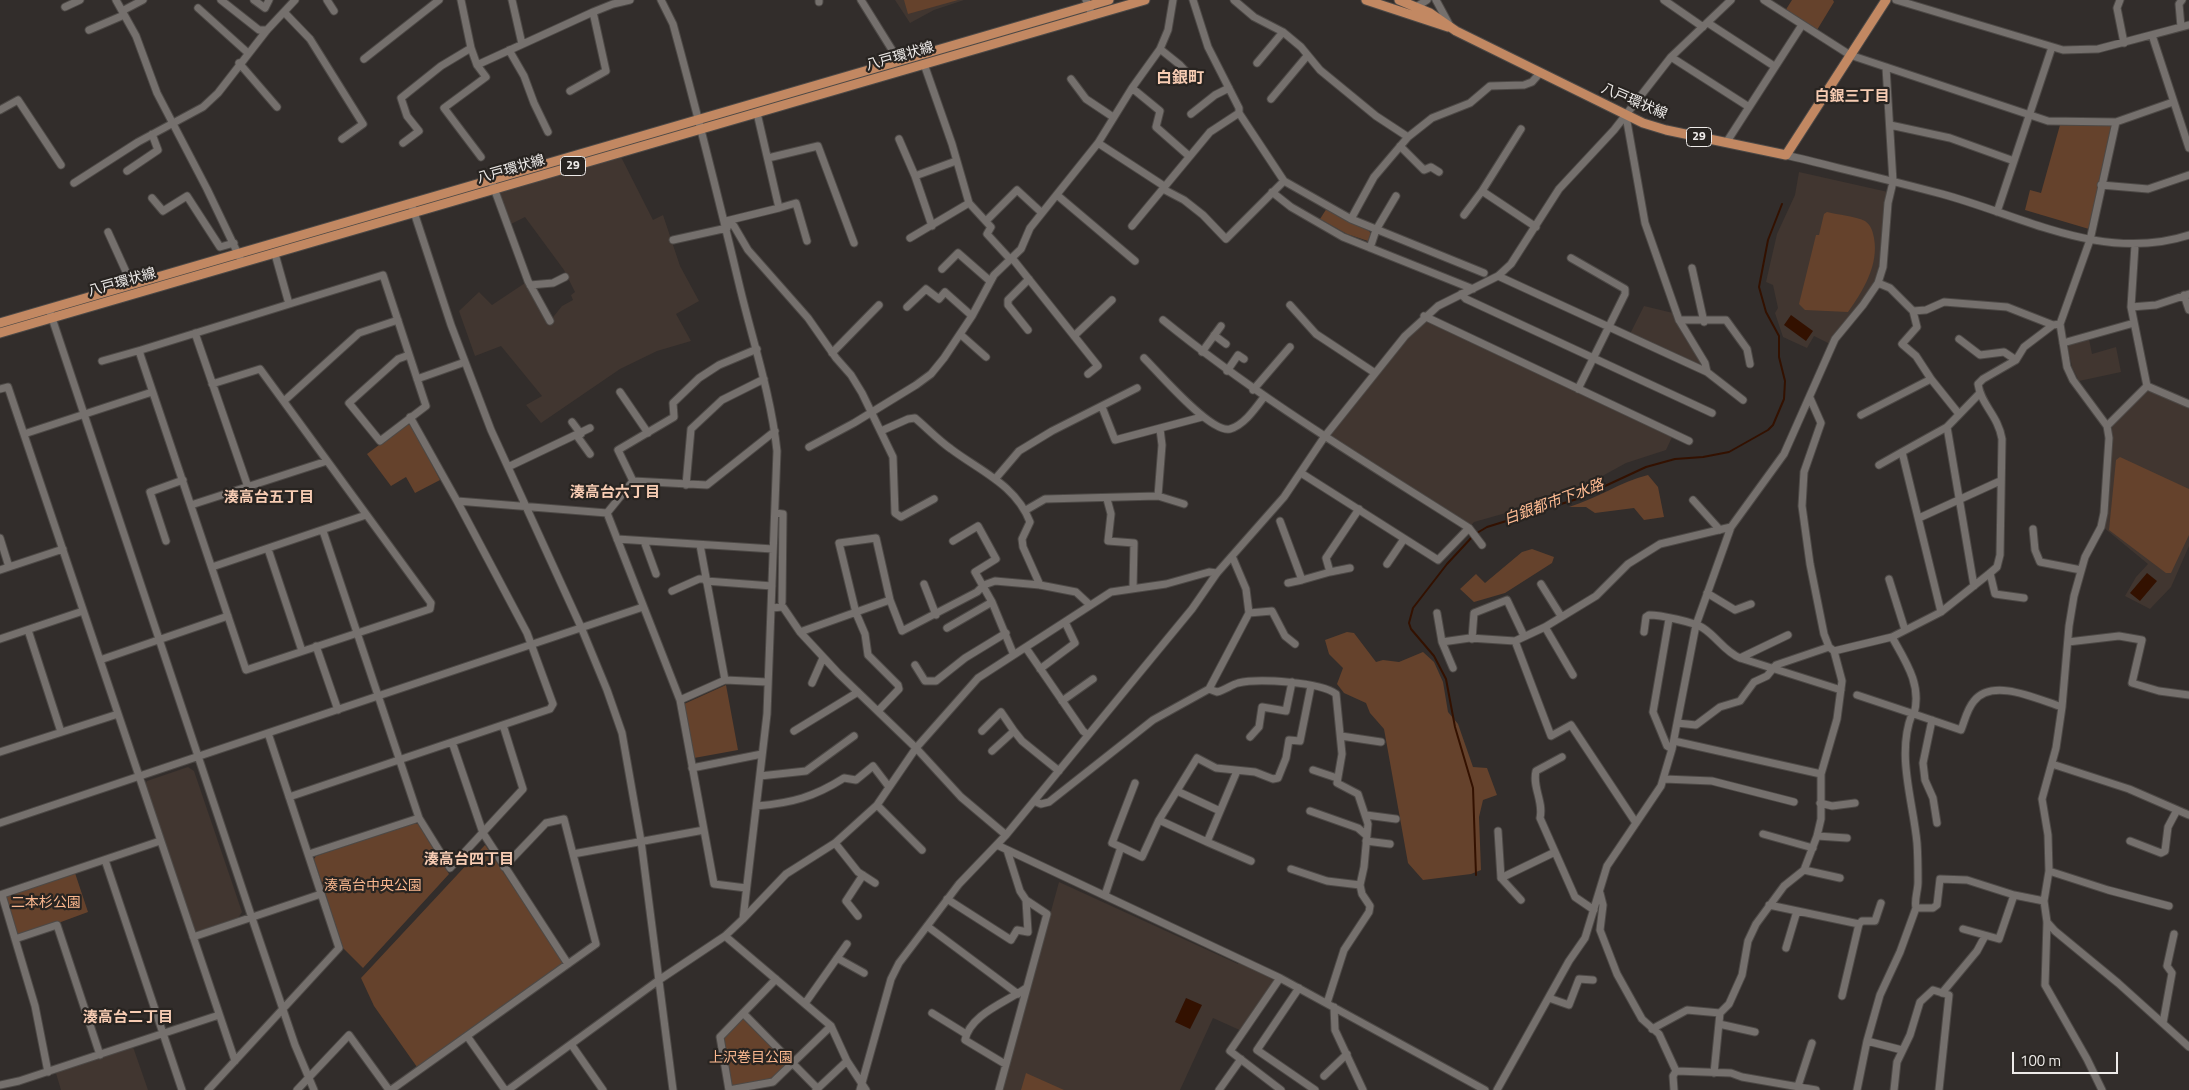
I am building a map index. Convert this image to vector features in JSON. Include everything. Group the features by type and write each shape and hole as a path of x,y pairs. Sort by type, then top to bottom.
{"main road":[{"name":"八戸環状線","path":"0,323 50,313 240,259 412,203 493,184 757,113 924,64 1109,0"},
{"name":"八戸環状線","path":"0,333 50,313 132,285 240,259 275,254 415,214 493,184 698,120 899,61 1089,7 1145,0"},
{"name":"八戸環状線","path":"1366,0 1434,25 1450,28"},
{"name":"八戸環状線","path":"1399,0 1430,13 1450,28 1626,116 1666,130 1786,155"},
{"path":"1786,155 1886,0"}],"street":[{"path":"66,7 80,0"},
{"path":"116,0 136,36 158,93 234,243 240,259"},
{"path":"89,30 123,13 143,0"},
{"path":"221,0 258,30 266,30"},
{"path":"254,0 265,8 270,0"},
{"path":"74,183 152,134 203,108 218,93 266,30 296,0"},
{"path":"327,0 334,11"},
{"path":"364,59 439,0"},
{"path":"461,0 471,48 477,64 486,77 444,108 481,157"},
{"path":"512,0 522,44"},
{"path":"477,64 592,12 630,0"},
{"path":"661,0 673,24 701,129 726,225 740,290 757,349 775,432 777,488 772,549 767,682 757,806 743,919"},
{"path":"861,0 899,61"},
{"path":"809,447 870,414 930,374 972,316 990,281 1021,249 1030,228 1098,143 1132,88 1160,49 1168,30 1173,0"},
{"path":"1194,0 1208,47 1239,108 1239,113 1284,181 1351,219 1484,273"},
{"path":"1234,0 1254,17 1283,32 1301,47 1320,70 1368,109 1408,136"},
{"path":"1416,6 1422,5 1427,0"},
{"path":"1436,0 1450,28"},
{"path":"1664,0 1774,66"},
{"path":"862,1088 885,993 891,979 899,963 947,899 1006,835 1192,609 1217,573 1284,497 1324,436 1375,372 1424,316 1438,306 1498,276 1516,257 1559,189 1626,116 1671,57 1731,0"},
{"path":"1764,0 1850,55 1958,89 2048,121 2116,122 2173,102"},
{"path":"1896,0 2052,47 2081,51 2098,49 2189,25"},
{"path":"2120,0 2117,8 2124,42"},
{"path":"2181,27 2179,4 2182,0"},
{"path":"198,8 248,53"},
{"path":"284,12 310,39 363,124 342,139"},
{"path":"570,91 606,71 592,12"},
{"path":"1726,143 1802,25"},
{"path":"1257,63 1283,32"},
{"path":"2152,35 2189,148"},
{"path":"1997,212 2052,47"},
{"path":"403,144 419,131 407,116 401,98 441,66 471,48"},
{"path":"1160,49 1180,65 1192,78"},
{"path":"510,50 524,76 534,104 548,132"},
{"path":"1271,99 1307,56"},
{"path":"1671,57 1749,106"},
{"path":"239,63 277,107"},
{"path":"924,64 969,203 992,227 987,234 1029,279 1098,366 1088,374"},
{"path":"1497,1090 1568,961 1585,938 1608,866 1664,779 1678,723 1696,625 1731,527 1784,454 1835,338 1863,305 1878,283 1883,267 1888,203 1893,182 1886,67"},
{"path":"1351,219 1374,177 1408,136 1432,118 1470,103 1490,86 1524,85 1532,82 1540,73"},
{"path":"1071,79 1086,99 1113,118"},
{"path":"1132,88 1160,111 1156,127 1189,156"},
{"path":"1191,114 1215,95 1229,88"},
{"path":"0,110 18,100 61,165"},
{"path":"757,113 780,208"},
{"path":"1132,226 1210,132 1239,113"},
{"path":"1626,116 1645,223 1678,320 1705,362 1707,372"},
{"path":"1678,723 1696,725 1720,708 1740,701 1754,682 1767,676 1773,668 1831,649 1892,637 1941,612 1996,567 2000,556 2002,439 1999,424 1980,394 1978,384 1983,379 2016,360 2024,346 2056,324 2090,240 2116,122"},
{"path":"1890,126 1950,138 2014,161"},
{"path":"1464,215 1482,191 1521,129"},
{"path":"127,171 158,150 152,134"},
{"path":"899,139 915,176 932,226"},
{"path":"1098,143 1197,210 1226,239 1284,181"},
{"path":"768,158 818,146 854,243"},
{"path":"1400,146 1424,170 1431,167 1439,172"},
{"path":"1786,155 1943,194 2090,240 2135,245 2161,242 2189,235"},
{"path":"915,176 956,161"},
{"path":"2101,185 2148,189 2189,175"},
{"path":"493,184 530,285 550,321"},
{"path":"986,221 1017,190 1042,213"},
{"path":"1482,191 1536,227"},
{"path":"1272,192 1291,207 1342,237 1473,288"},
{"path":"1057,195 1134,261"},
{"path":"152,198 162,211 186,196 220,247 234,243"},
{"path":"1370,248 1376,230 1396,196"},
{"path":"412,203 464,362 508,467 608,690 622,733 641,841 673,1090"},
{"path":"673,240 796,203 807,241"},
{"path":"910,238 969,203"},
{"path":"726,225 734,226 748,250 808,318 832,353 851,375 870,414 881,431 892,457 895,513 901,517 934,500"},
{"path":"108,232 132,285"},
{"path":"2135,245 2131,307 2147,386"},
{"path":"942,269 958,253 990,281"},
{"path":"275,254 289,304"},
{"path":"1571,258 1625,289 1625,294 1578,389"},
{"path":"1692,268 1704,322"},
{"path":"102,361 383,276 426,406 380,440 349,403 398,359 409,355"},
{"path":"1498,276 1607,328 1707,372 1743,400"},
{"path":"530,285 553,283 565,277"},
{"path":"1028,330 1008,305 1008,300 1029,279"},
{"path":"1878,283 1890,288 1913,311 1916,327 1902,344 1916,356 1958,414"},
{"path":"908,307 926,289 939,299 945,292 972,316"},
{"path":"1461,294 1466,300 1712,413"},
{"path":"2131,307 2156,305 2187,295 2189,310"},
{"path":"1074,336 1112,300"},
{"path":"1913,311 1926,310 1944,302 2007,307 2056,324"},
{"path":"832,353 879,305"},
{"path":"1290,305 1316,334 1375,372"},
{"path":"50,313 252,918 308,1079 314,1090"},
{"path":"1424,316 1689,441"},
{"path":"284,402 359,333 398,320"},
{"path":"1163,320 1226,371 1264,398 1469,528 1482,545"},
{"path":"1678,320 1704,322 1726,320 1747,349 1750,364"},
{"path":"2063,343 2134,323"},
{"path":"2056,324 2073,380 2107,426 2109,438 2104,513 2101,527 2085,557 2074,596 2062,707 2052,764 2042,799 2048,835 2049,871 2044,901 2047,922 2045,985 2088,1059 2102,1090"},
{"path":"1202,352 1221,326"},
{"path":"195,333 248,487"},
{"path":"960,334 986,357"},
{"path":"1214,335 1226,344"},
{"path":"1959,339 1980,355 2004,352 2016,360"},
{"path":"1253,390 1290,347"},
{"path":"633,481 618,450 674,417 673,403 699,378 719,365 757,349"},
{"path":"141,350 140,354 152,392 192,505 246,670 430,608 431,603 260,369 212,384"},
{"path":"1226,371 1238,355 1244,359"},
{"path":"1144,358 1202,417 1219,429 1228,430 1241,423 1264,398"},
{"path":"417,379 464,362"},
{"path":"686,485 691,430 722,400 764,379"},
{"path":"1861,415 1931,379"},
{"path":"2147,386 2189,404"},
{"path":"2107,426 2147,386"},
{"path":"0,390 8,387 235,1061"},
{"path":"996,478 1020,452 1052,431 1137,388"},
{"path":"24,434 152,392"},
{"path":"620,392 648,433"},
{"path":"1879,464 1947,427 1980,394"},
{"path":"1714,1073 1715,1041 1720,1013 1729,1004 1742,975 1748,941 1769,905 1784,886 1804,870 1813,848 1820,819 1821,774 1837,719 1842,681 1831,649 1810,564 1802,506 1804,472 1821,423 1810,398"},
{"path":"1102,407 1115,440 1202,417"},
{"path":"289,797 550,709 553,704 532,644 457,501 410,417"},
{"path":"881,431 908,419 915,418 951,450 996,478 1026,510 1030,522 1023,534 1023,548 1040,584"},
{"path":"572,422 590,454"},
{"path":"1947,427 1961,500 1974,586"},
{"path":"508,467 579,435 590,428"},
{"path":"1158,496 1162,445 1160,429"},
{"path":"633,481 707,485 775,432"},
{"path":"1902,452 1941,612"},
{"path":"192,505 326,461"},
{"path":"1301,473 1438,560 1469,528"},
{"path":"166,541 150,492 183,480"},
{"path":"607,513 633,481"},
{"path":"1919,518 2000,481"},
{"path":"1026,510 1045,500 1158,496 1184,504"},
{"path":"1107,499 1110,514 1108,541 1134,543 1133,588"},
{"path":"1693,500 1720,530"},
{"path":"457,501 607,513"},
{"path":"1330,572 1326,558 1359,509"},
{"path":"607,513 680,700 714,884 746,888"},
{"path":"775,513 783,514 782,602"},
{"path":"212,567 366,515"},
{"path":"1280,520 1302,580"},
{"path":"953,541 978,526 996,560 975,572 992,602 1013,653"},
{"path":"1442,642 1472,638 1515,641 1545,627 1596,596 1628,564 1660,544 1731,527"},
{"path":"2033,529 2035,550 2040,562 2081,570"},
{"path":"323,531 419,818 450,868 523,789 503,725"},
{"path":"0,538 10,566"},
{"path":"878,711 898,689 898,685 868,655 865,634 856,612 839,543 876,538 890,600 902,631 936,615 977,592 984,585 995,581 1040,584 1076,592 1090,604"},
{"path":"617,539 772,549"},
{"path":"1387,564 1404,539"},
{"path":"644,541 656,574"},
{"path":"700,545 725,680"},
{"path":"0,570 63,549"},
{"path":"268,549 302,651"},
{"path":"1034,801 1041,804 1049,802 1154,720 1209,689 1248,613 1246,588 1232,556"},
{"path":"1288,583 1350,568"},
{"path":"467,1036 506,1090 659,980 725,936 786,874 836,843 877,805 916,748 978,678 1013,653 1026,648 1090,604 1111,592 1166,584 1210,572 1217,573"},
{"path":"1990,573 1995,594 2024,598"},
{"path":"672,590 699,579 772,586"},
{"path":"1889,579 1905,630"},
{"path":"924,584 936,615"},
{"path":"1541,584 1561,616"},
{"path":"1707,593 1734,610 1752,604"},
{"path":"800,632 890,600"},
{"path":"1472,638 1474,613 1507,600 1524,636"},
{"path":"947,628 992,602"},
{"path":"0,823 643,607"},
{"path":"771,608 783,608 800,632 823,658 916,748 961,797 1006,835"},
{"path":"0,639 83,611"},
{"path":"1248,613 1272,611 1285,636 1295,644"},
{"path":"1437,613 1442,642 1453,668"},
{"path":"1644,632 1646,617 1649,615 1696,625 1702,627 1731,654 1841,690"},
{"path":"100,660 228,616"},
{"path":"1669,619 1653,712 1667,746 1673,745 1821,774"},
{"path":"1040,669 1075,643 1065,622"},
{"path":"1545,627 1573,676"},
{"path":"28,630 61,732"},
{"path":"915,665 925,681 936,681 965,658 1006,633"},
{"path":"1740,658 1788,635"},
{"path":"2068,642 2119,636 2142,640 2132,683 2159,692 2189,695"},
{"path":"1857,1090 1867,1041 1882,990 1900,952 1916,908 1918,883 1917,843 1907,781 1905,738 1917,704 1914,675 1892,637"},
{"path":"1515,641 1551,736 1571,725 1636,823"},
{"path":"316,646 338,710"},
{"path":"1026,648 1088,735"},
{"path":"812,683 823,658"},
{"path":"1062,701 1093,678"},
{"path":"680,700 725,680 767,682"},
{"path":"1209,689 1217,692 1237,684 1252,681 1292,682 1330,689 1336,694 1342,754 1337,783 1358,794 1366,816 1366,838 1360,885 1362,894 1370,906 1369,912 1344,950 1330,1005 1335,1030 1363,1090"},
{"path":"1250,737 1259,727 1262,708 1286,711 1292,682"},
{"path":"1135,783 1112,843 1142,857 1159,820 1197,758 1216,768 1255,772 1274,780 1278,778 1286,758 1289,740 1300,741 1311,686"},
{"path":"1857,695 1962,730 1968,710 1974,700 1982,694 1999,690 2062,707"},
{"path":"794,731 858,692"},
{"path":"982,731 1002,712 1022,741 1058,771"},
{"path":"0,752 118,714"},
{"path":"1932,720 1923,763 1925,780 1933,798 1938,823"},
{"path":"992,751 1014,731"},
{"path":"208,1090 339,948 268,733"},
{"path":"760,776 806,771 854,736"},
{"path":"1341,736 1381,742"},
{"path":"452,742 483,833 568,964"},
{"path":"692,768 762,754"},
{"path":"1562,757 1540,768 1535,777 1542,810 1540,818 1575,898 1594,910"},
{"path":"2052,764 2129,789 2189,815"},
{"path":"757,806 791,803 822,792 844,778 856,780 873,766 889,787"},
{"path":"1313,770 1337,778"},
{"path":"1207,842 1237,771"},
{"path":"1664,779 1712,781 1794,802"},
{"path":"1177,791 1220,811"},
{"path":"1820,803 1832,806 1855,803"},
{"path":"877,805 922,850"},
{"path":"2130,841 2161,853 2165,851 2168,827 2176,810"},
{"path":"1310,811 1358,828 1366,838 1390,844"},
{"path":"1366,816 1396,818"},
{"path":"309,854 419,818"},
{"path":"297,1090 349,1035 390,1090 596,944 564,819 546,823 504,868"},
{"path":"1159,820 1251,861"},
{"path":"573,854 704,830"},
{"path":"1498,831 1501,878 1521,900"},
{"path":"1763,834 1813,848"},
{"path":"1817,836 1847,838"},
{"path":"48,1072 35,1006 1,895 160,841"},
{"path":"836,843 863,875 876,883"},
{"path":"997,845 1280,978 1485,1090"},
{"path":"1105,895 1121,847"},
{"path":"999,1090 1047,914 1026,900 1020,891 1007,850"},
{"path":"1501,878 1556,852"},
{"path":"105,860 182,1090"},
{"path":"1291,868 1327,881 1360,885"},
{"path":"1804,870 1840,878"},
{"path":"2049,871 2108,890 2168,906"},
{"path":"858,916 846,901 863,875"},
{"path":"1916,908 1934,908 1937,905 1940,880 1967,880 2014,895 2044,901"},
{"path":"1600,892 1603,905 1600,930 1617,974 1642,1019 1659,1034 1676,1071"},
{"path":"193,937 321,894"},
{"path":"1963,929 1996,939 2001,936 2014,895"},
{"path":"947,899 1011,940 1018,930 1028,932 1026,900"},
{"path":"1769,905 1859,924 1862,921 1875,921 1881,903"},
{"path":"1786,948 1797,911"},
{"path":"2047,922 2054,931 2118,983 2189,1047"},
{"path":"1842,996 1859,924"},
{"path":"15,940 57,925 100,1055"},
{"path":"927,926 1018,994"},
{"path":"2163,1023 2172,973 2167,966 2174,934"},
{"path":"725,936 776,980 806,1002 831,1026 862,1088"},
{"path":"1942,993 1977,950 1985,936"},
{"path":"806,1002 847,944"},
{"path":"837,958 864,973"},
{"path":"1280,978 1230,1051 1281,1090"},
{"path":"1549,998 1570,1005 1578,978 1593,980"},
{"path":"776,980 720,1037 729,1090 774,1082 831,1026"},
{"path":"1005,1064 965,1040 966,1034 991,1007 1026,988"},
{"path":"1299,988 1257,1050 1315,1090"},
{"path":"1894,1090 1897,1062 1910,1034 1920,1002 1934,990 1949,995 1939,1090"},
{"path":"1652,1029 1687,1010 1720,1013"},
{"path":"743,1013 817,1090 847,1061"},
{"path":"932,1013 966,1034"},
{"path":"0,1085 48,1072 219,1015"},
{"path":"1719,1024 1755,1032"},
{"path":"1867,1041 1902,1050"},
{"path":"1798,1086 1812,1043"},
{"path":"571,1044 603,1090"},
{"path":"1324,1076 1347,1054"},
{"path":"1219,1090 1240,1059"},
{"path":"1676,1071 1731,1073 1778,1086 1798,1086 1816,1090"},
{"path":"1674,1090 1673,1076 1676,1071"},
{"path":"774,1082 778,1090"}],"shaded area":[{"path":"895,0 964,0 934,10 910,23"},
{"path":"619,153 653,220 663,215 680,266 699,301 676,314 691,341 657,351 620,369 541,423 526,405 542,396 501,346 475,356 459,311 479,292 492,305 528,281 550,321 562,306 573,300 571,295 575,292 564,270 525,217 507,226 495,189"},
{"path":"1799,172 1888,192 1877,279 1830,344 1814,336 1807,348 1783,337 1775,313 1778,308 1773,285 1766,282 1777,234 1795,195"},
{"path":"1644,306 1673,313 1686,340 1701,361 1699,366 1630,334"},
{"path":"1791,315 1813,331 1806,341 1784,325"},
{"path":"1424,316 1674,433 1666,450 1626,463 1595,480 1520,509 1474,522 1469,528 1325,436"},
{"path":"2089,339 2092,354 2116,347 2121,372 2079,381 2072,367 2068,347 2070,344"},
{"path":"2146,390 2189,407 2189,546 2171,587 2150,609 2125,596 2136,577 2148,564 2103,527 2112,425"},
{"path":"2147,573 2157,581 2140,601 2130,593"},
{"path":"188,767 194,771 242,912 238,918 194,932 145,784 147,781"},
{"path":"1059,882 1238,964 1240,959 1280,978 1244,1032 1213,1018 1180,1090 1002,1090"},
{"path":"1186,998 1202,1005 1190,1029 1175,1022"},
{"path":"132,1044 148,1090 61,1090 55,1070"}],"green space":[{"path":"904,0 958,0 908,14"},
{"path":"1792,0 1833,0 1834,2 1817,30 1785,11"},
{"path":"2060,125 2110,125 2112,127 2089,229 2025,210 2030,190 2041,193"},
{"path":"1327,208 1369,231 1371,234 1368,241 1347,234 1320,219"},
{"path":"1827,212 1865,221 1874,236 1875,248 1872,268 1864,286 1848,312 1805,310 1799,304 1816,235 1819,235 1824,214"},
{"path":"407,424 411,425 440,480 415,493 406,477 391,486 367,454"},
{"path":"2120,457 2189,489 2189,535 2171,573 2166,573 2109,530 2116,460"},
{"path":"1648,475 1658,487 1664,517 1644,520 1634,508 1595,513 1586,507 1569,507 1628,482"},
{"path":"1532,549 1554,557 1552,563 1505,593 1474,602 1460,589 1476,574 1485,583 1522,552"},
{"path":"1347,632 1354,633 1376,662 1383,660 1399,662 1423,652 1434,662 1443,682 1448,712 1458,724 1473,767 1487,768 1497,795 1483,800 1479,817 1481,870 1471,874 1423,880 1408,863 1384,729 1370,713 1366,703 1344,693 1337,684 1343,668 1329,654 1325,640"},
{"path":"726,685 738,750 694,758 684,704"},
{"name":"湊高台中央公園","path":"414,823 418,824 449,874 363,968 343,948 314,859 316,856"},
{"path":"485,845 563,961 562,965 417,1067 374,1006 361,978"},
{"name":"二本杉公園","path":"74,870 88,912 15,939 2,895"},
{"name":"上沢巻目公園","path":"743,1013 793,1063 773,1082 729,1090 720,1037"},
{"path":"1026,1073 1064,1090 1021,1090"}],"waterway":[{"name":"白銀都市下水路","path":"1477,533 1487,527 1577,499 1646,467 1675,459 1703,457 1729,452 1768,430 1773,425 1784,399 1785,381 1779,357 1779,336 1766,312 1759,287 1768,240 1782,204"},
{"name":"白銀都市下水路","path":"1473,536 1447,564 1413,608 1409,623 1411,629 1434,656 1446,679 1455,727 1473,788 1476,875"}],"district":[{"name":"白銀町","path":"1180,79"},
{"name":"白銀三丁目","path":"1852,97"},
{"name":"湊高台六丁目","path":"615,493"},
{"name":"湊高台五丁目","path":"269,498"},
{"name":"湊高台四丁目","path":"469,860"},
{"name":"湊高台二丁目","path":"128,1018"}]}
